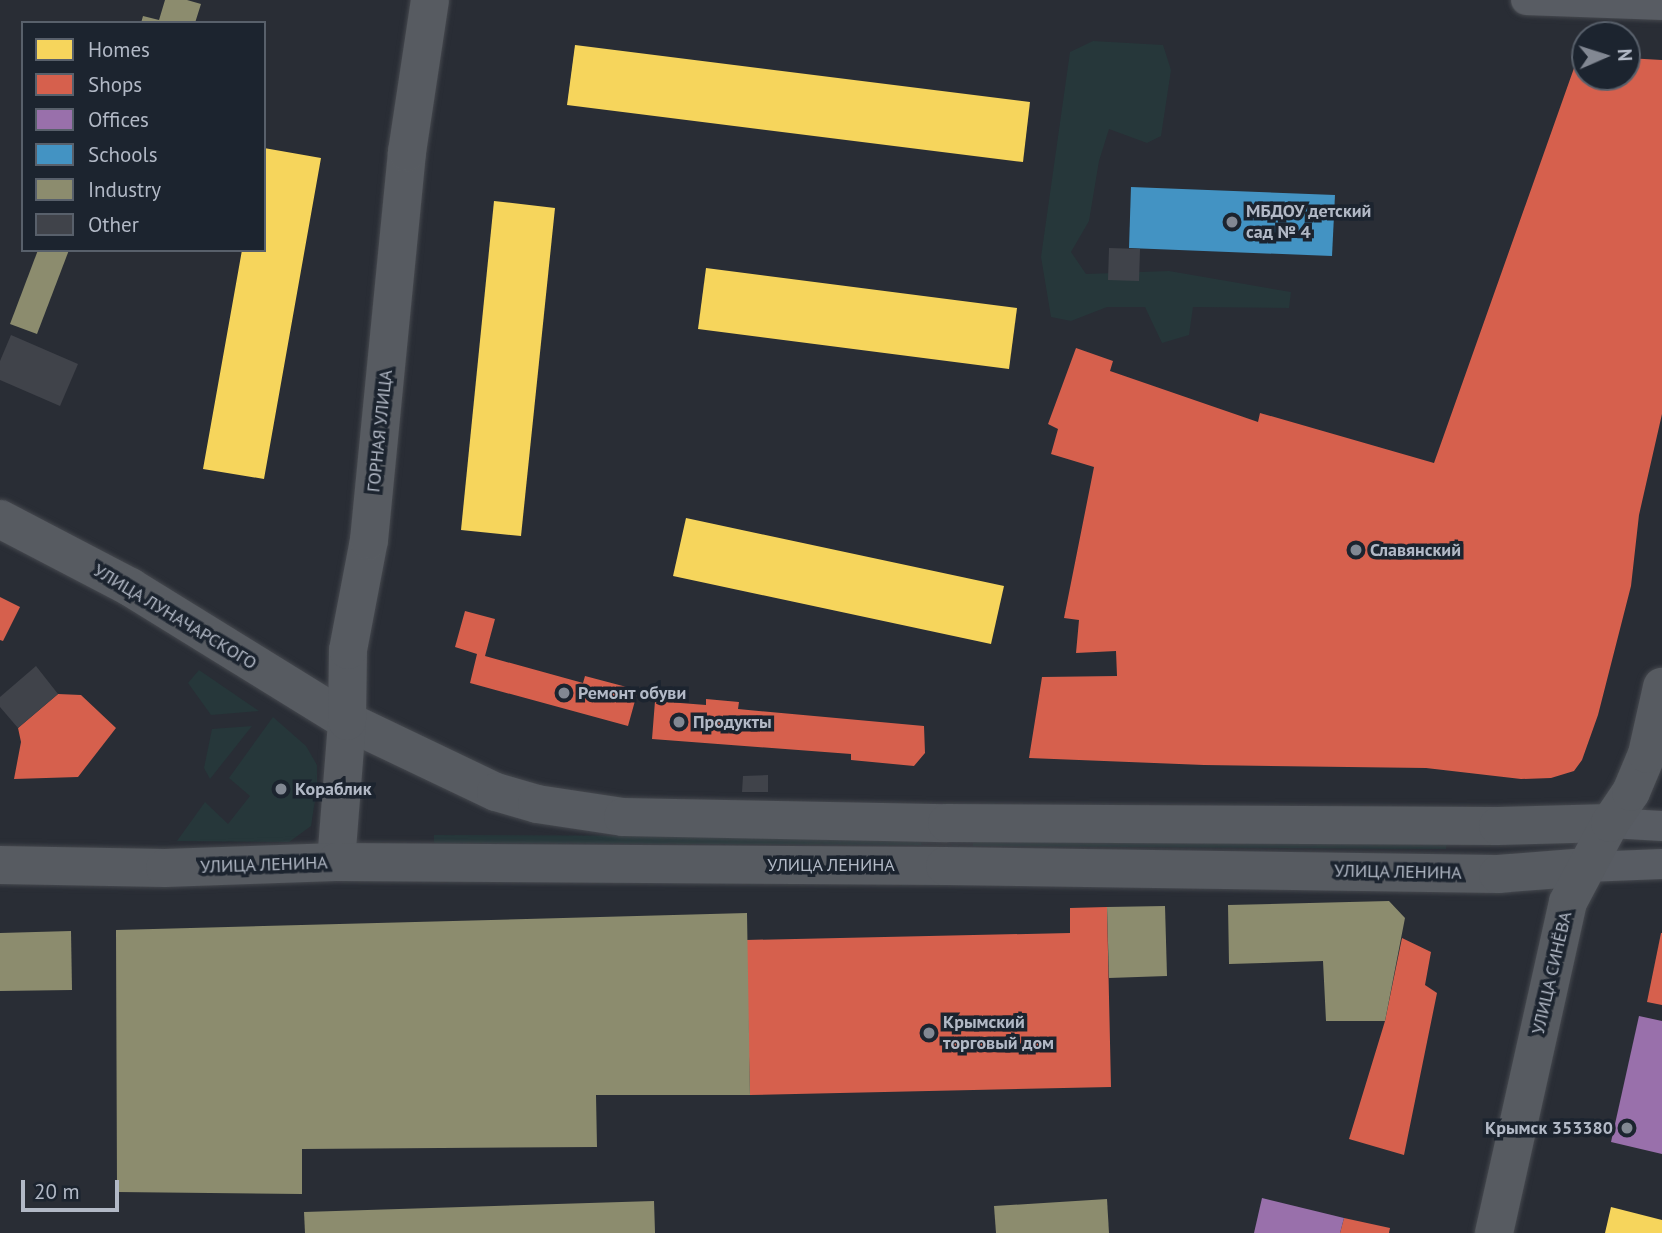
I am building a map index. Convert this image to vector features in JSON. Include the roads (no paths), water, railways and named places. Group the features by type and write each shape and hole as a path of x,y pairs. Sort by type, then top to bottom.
{"main road":[{"name":"ГОРНАЯ УЛИЦА","path":"336,862 347,721 348,650 369,540 407,152 430,0"},
{"name":"УЛИЦА ЛУНАЧАРСКОГО","path":"0,519 130,587 347,721"},
{"name":"УЛИЦА СИНЁВА","path":"1493,1233 1568,902 1610,823 1631,792 1647,754 1662,687"},
{"path":"347,721 496,792 537,804 623,817 947,823 1610,823"},
{"name":"УЛИЦА ЛЕНИНА","path":"0,865 165,868 336,862 931,866 1498,874 1587,867"}],"street":[{"path":"1526,0 1662,5"},
{"path":"1610,823 1662,826"},
{"name":"УЛИЦА ЛЕНИНА","path":"1587,867 1662,864"}],"place":[{"name":"МБДОУ детский сад № 4","path":"1232,222"},
{"name":"Славянский","path":"1356,550"},
{"name":"Ремонт обуви","path":"564,693"},
{"name":"Продукты","path":"679,722"},
{"name":"Кораблик","path":"281,789"},
{"name":"Крымский торговый дом","path":"929,1033"},
{"name":"Крымск 353380","path":"1627,1128"}]}
